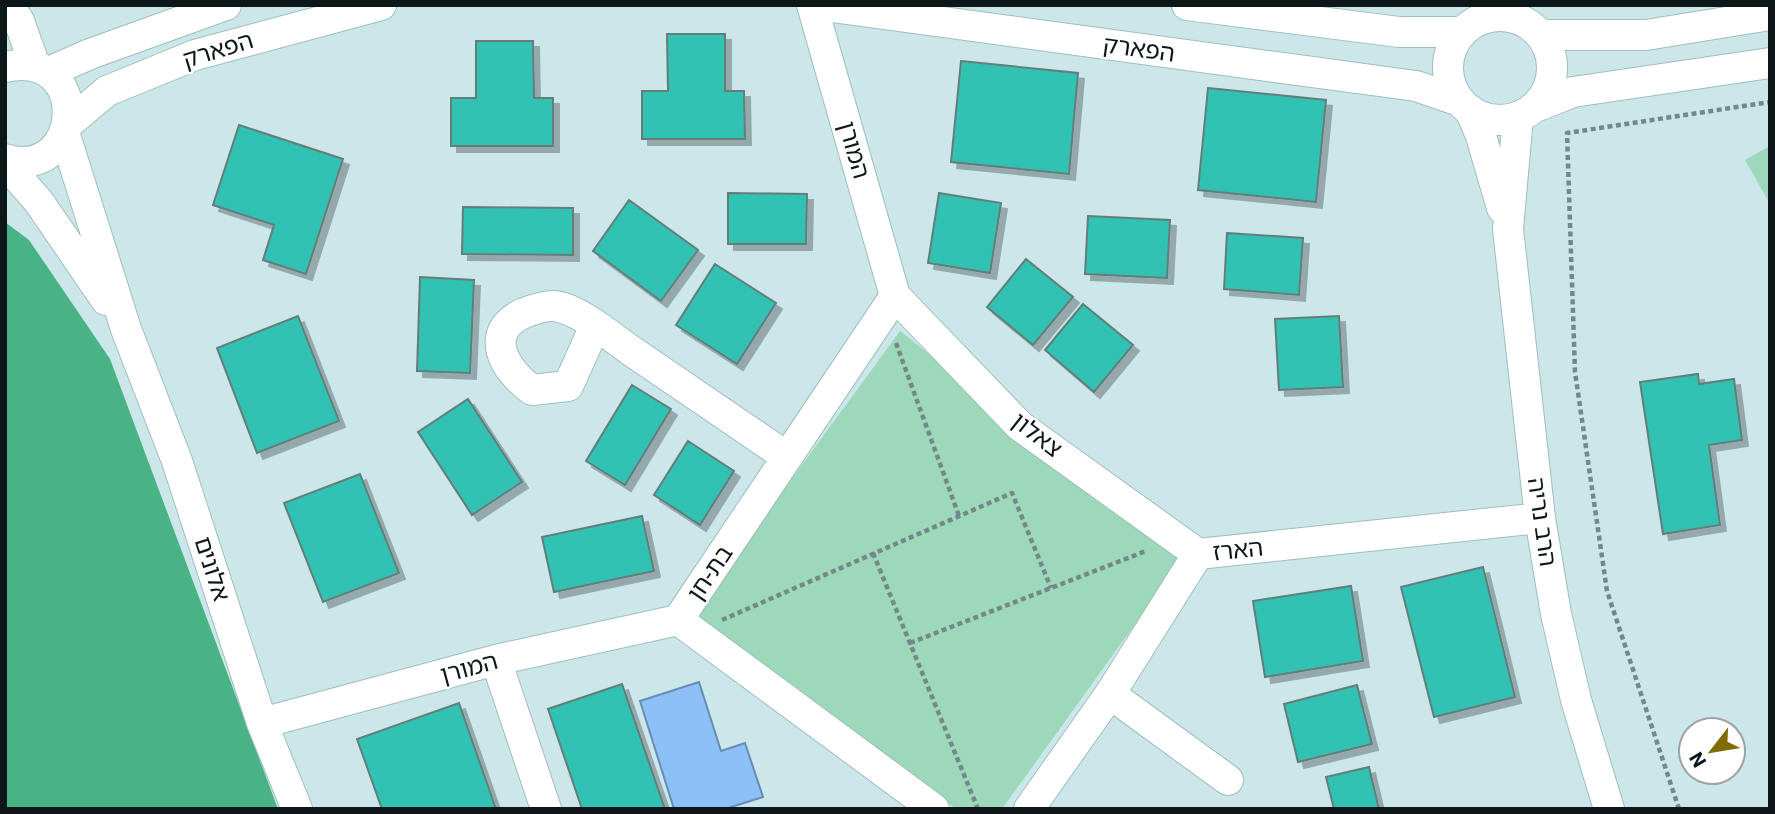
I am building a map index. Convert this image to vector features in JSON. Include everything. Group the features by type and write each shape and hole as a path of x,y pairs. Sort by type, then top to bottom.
{"street":[{"path":"8,5 19,21 42,69"},
{"name":"הפארק","path":"5,67 18,64 42,69 226,5"},
{"name":"הפארק","path":"5,161 27,161 45,155 58,144 66,127 107,91 195,55 381,5"},
{"name":"הפארק","path":"815,5 1416,86 1465,106"},
{"name":"המורן","path":"815,5 890,303"},
{"name":"הפארק","path":"1187,5 1246,9 1399,33 1473,19"},
{"path":"1770,15 1646,36 1507,16 1473,19 1454,44 1448,66 1452,89 1465,106 1494,120 1528,111 1573,92 1770,63"},
{"path":"1528,111 1552,78 1553,63 1529,20"},
{"name":"אלונים","path":"42,69 63,90 69,106 66,127 126,329 177,461 262,723 297,809"},
{"name":"הרב נריה","path":"1465,106 1481,136 1508,229"},
{"name":"הרב נריה","path":"1528,111 1513,138 1508,229 1540,518 1556,614 1576,700 1609,809"},
{"name":"אלונים","path":"5,161 39,202 126,329"},
{"name":"בת-חן","path":"890,303 787,457 685,626 934,809"},
{"name":"צאלון","path":"890,303 1020,426 1189,546"},
{"path":"595,326 787,457"},
{"name":"הארז","path":"1029,809 1110,694 1189,546 1540,518"},
{"name":"המורן","path":"262,723 496,660 685,626"},
{"path":"496,660 546,809"},
{"path":"1110,694 1228,780"}],"path":[{"path":"1679,809 1607,591 1575,372 1567,133 1770,102"},
{"path":"890,303 959,516"},
{"path":"685,626 873,553 1012,493 1051,588"},
{"path":"910,643 1051,588 1189,546"},
{"path":"873,553 978,809"}],"green space":[{"path":"1770,146 1770,204 1745,160"},
{"path":"5,222 29,240 110,359 278,809 5,809"},
{"path":"900,331 1184,556 1002,809 956,809 693,614"}],"water":[{"path":"699,682 721,751 745,743 763,797 725,809 674,809 640,701"}],"building":[{"path":"667,34 725,34 725,91 744,91 745,139 642,139 642,91 668,91"},
{"path":"476,41 533,41 534,98 553,98 553,146 451,146 451,98 476,98"},
{"path":"961,61 1078,73 1069,174 951,162"},
{"path":"1208,88 1326,100 1316,202 1198,190"},
{"path":"239,125 343,159 306,274 263,260 274,225 213,205"},
{"path":"728,193 807,194 806,244 728,244"},
{"path":"939,193 1001,203 990,273 928,263"},
{"path":"629,200 698,250 661,301 593,251"},
{"path":"463,207 573,208 573,255 462,254"},
{"path":"1088,216 1170,220 1167,278 1085,274"},
{"path":"1227,233 1303,238 1299,295 1224,289"},
{"path":"1026,259 1073,297 1033,345 987,307"},
{"path":"715,264 776,303 737,364 676,325"},
{"path":"420,277 474,280 470,373 417,371"},
{"path":"1083,304 1133,345 1094,392 1045,350"},
{"path":"298,316 339,421 257,453 217,348"},
{"path":"1339,316 1343,387 1279,390 1275,319"},
{"path":"1698,374 1699,384 1734,379 1742,440 1709,445 1720,525 1663,534 1640,382"},
{"path":"632,385 671,409 625,485 586,461"},
{"path":"468,399 522,482 472,515 418,432"},
{"path":"688,441 734,471 700,525 654,495"},
{"path":"360,474 399,573 323,602 284,503"},
{"path":"642,516 654,571 554,592 542,537"},
{"path":"1483,567 1515,697 1434,717 1401,587"},
{"path":"1351,586 1363,661 1265,677 1253,601"},
{"path":"622,684 665,809 582,809 548,709"},
{"path":"1357,685 1372,744 1298,762 1284,704"},
{"path":"459,703 496,809 382,809 357,739"},
{"path":"1369,767 1379,809 1334,809 1326,777"}]}
